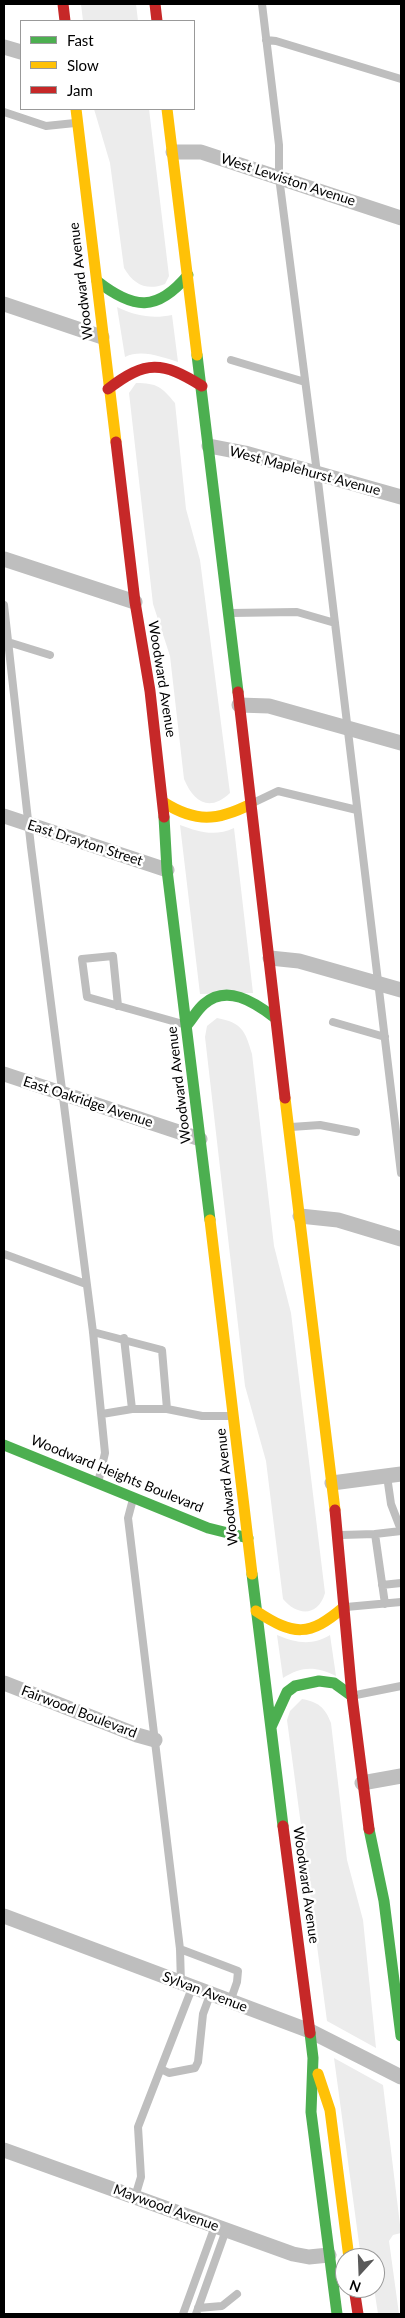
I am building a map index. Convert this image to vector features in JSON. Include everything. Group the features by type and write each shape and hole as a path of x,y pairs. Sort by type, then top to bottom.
{"main road":[{"path":"63,4 65,20"},
{"path":"155,4 157,20"},
{"name":"Woodward Avenue","path":"76,110 134,602 150,692 163,802 167,870 256,1611 310,2031 313,2058 311,2112 337,2314"},
{"path":"167,110 270,958 274,1017 332,1483 362,1783 370,1840 384,1901 401,2036"},
{"path":"97,281 112,294 128,301 143,303 156,301 168,296 188,275"},
{"path":"108,389 136,369 154,365 177,370 202,386"},
{"path":"163,802 178,813 195,818 212,818 233,814 251,804"},
{"path":"187,1025 206,1002 231,995 244,997 259,1004 274,1017"},
{"name":"Woodward Heights Boulevard","path":"4,1444 208,1528 248,1538"},
{"path":"256,1611 279,1626 294,1631 309,1631 322,1626 344,1607"},
{"path":"271,1728 287,1692 295,1686 319,1681 334,1683 352,1696"},
{"name":"Woodward Avenue","path":"313,2058 330,2110 348,2248"},
{"path":"356,2298 358,2314"}],"street":[{"path":"4,47 20,52"},
{"name":"West Lewiston Avenue","path":"173,152 201,152 401,218"},
{"path":"4,304 102,337"},
{"name":"West Maplehurst Avenue","path":"209,446 245,452 401,497"},
{"path":"4,559 134,602"},
{"path":"239,705 269,706 401,743"},
{"name":"East Drayton Street","path":"4,816 167,870"},
{"path":"270,958 299,960 401,990"},
{"name":"East Oakridge Avenue","path":"4,1074 200,1139"},
{"path":"300,1216 338,1220 401,1239"},
{"path":"332,1483 394,1475"},
{"name":"Fairwood Boulevard","path":"4,1683 136,1735 155,1740"},
{"path":"362,1783 401,1776"},
{"name":"Sylvan Avenue","path":"4,1916 310,2031 401,2077"},
{"name":"Maywood Avenue","path":"4,2150 301,2256 329,2256"}],"lane":[{"path":"262,4 279,145 279,177 317,473 401,1173"},
{"path":"266,40 284,43 401,79"},
{"path":"4,112 46,126 77,122"},
{"path":"231,360 305,382"},
{"path":"4,605 29,824 64,1094 102,1414 105,1460 98,1484"},
{"path":"228,614 297,612 334,622"},
{"path":"8,642 50,655"},
{"path":"251,804 278,791 358,810"},
{"path":"118,1006 113,956 82,959 87,997 118,1006 187,1025"},
{"path":"333,1022 385,1037"},
{"path":"288,1127 320,1125 356,1132"},
{"path":"4,1254 86,1284"},
{"path":"93,1332 124,1338 162,1350 167,1409"},
{"path":"124,1338 132,1409"},
{"path":"102,1414 132,1409 167,1409 202,1416 234,1416"},
{"path":"337,1535 401,1531 391,1504 394,1475"},
{"path":"133,1498 128,1518 180,1949 187,1986 161,2070 138,2128 140,2177 135,2197"},
{"path":"375,1534 385,1604"},
{"path":"382,1585 401,1583"},
{"path":"344,1607 401,1602"},
{"path":"352,1696 401,1686"},
{"path":"180,1949 238,1970 237,1982 230,2002"},
{"path":"161,2070 169,2073 196,2068 203,2014 210,1995"},
{"path":"221,2228 197,2311 222,2306 237,2294"},
{"path":"183,2314 221,2228"}],"shaded area":[{"path":"81,4 136,4 138,20 83,20"},
{"path":"94,110 149,110 169,276 165,284 152,287 142,285 132,279 124,268 110,163"},
{"path":"117,307 144,316 172,315 178,362 145,354 125,357"},
{"path":"136,383 158,387 175,403 186,509 200,560 230,793 216,802 203,802 198,799 184,779 170,656 153,604 129,393"},
{"path":"180,825 194,830 214,833 234,828 253,993 200,994"},
{"path":"217,1018 232,1022 241,1029 252,1054 274,1246 291,1313 325,1593 322,1601 317,1606 307,1611 294,1609 283,1599 266,1461 245,1386 205,1037 207,1026"},
{"path":"277,1635 291,1640 310,1642 330,1635 336,1676 322,1670 303,1669 283,1678"},
{"path":"302,1699 320,1706 331,1723 347,1860 363,1920 376,2048 327,2021 287,1720 290,1711"},
{"path":"334,2058 383,2085 401,2233 393,2235 389,2241 399,2314 378,2314 376,2298 385,2298 385,2248 360,2248"}],"traffic: fast":[{"path":"97,281 122,298 145,303 166,296 188,275"},
{"path":"197,355 238,692"},
{"path":"164,817 167,870 210,1220"},
{"path":"187,1025 204,1004 222,995 240,997 274,1017"},
{"path":"4,1445 208,1528 248,1538"},
{"path":"252,1574 283,1826"},
{"path":"271,1727 287,1692 295,1686 319,1681 334,1683 352,1696"},
{"path":"369,1829 384,1901 401,2036"},
{"path":"310,2033 313,2058 311,2112 337,2314"}],"traffic: slow":[{"path":"76,110 116,442"},
{"path":"167,110 197,355"},
{"path":"163,802 186,814 207,817 228,814 251,804"},
{"path":"285,1098 335,1510"},
{"path":"210,1220 252,1574"},
{"path":"256,1611 281,1625 301,1630 321,1624 344,1607"},
{"path":"318,2074 330,2110 348,2248"}],"traffic: jam":[{"path":"63,4 65,20"},
{"path":"155,4 157,20"},
{"path":"108,389 133,373 154,367 176,372 202,386"},
{"path":"116,442 135,602 150,691 164,817"},
{"path":"238,692 285,1098"},
{"path":"335,1510 352,1696 369,1829"},
{"path":"283,1826 310,2033"},
{"path":"356,2298 358,2314"}]}
